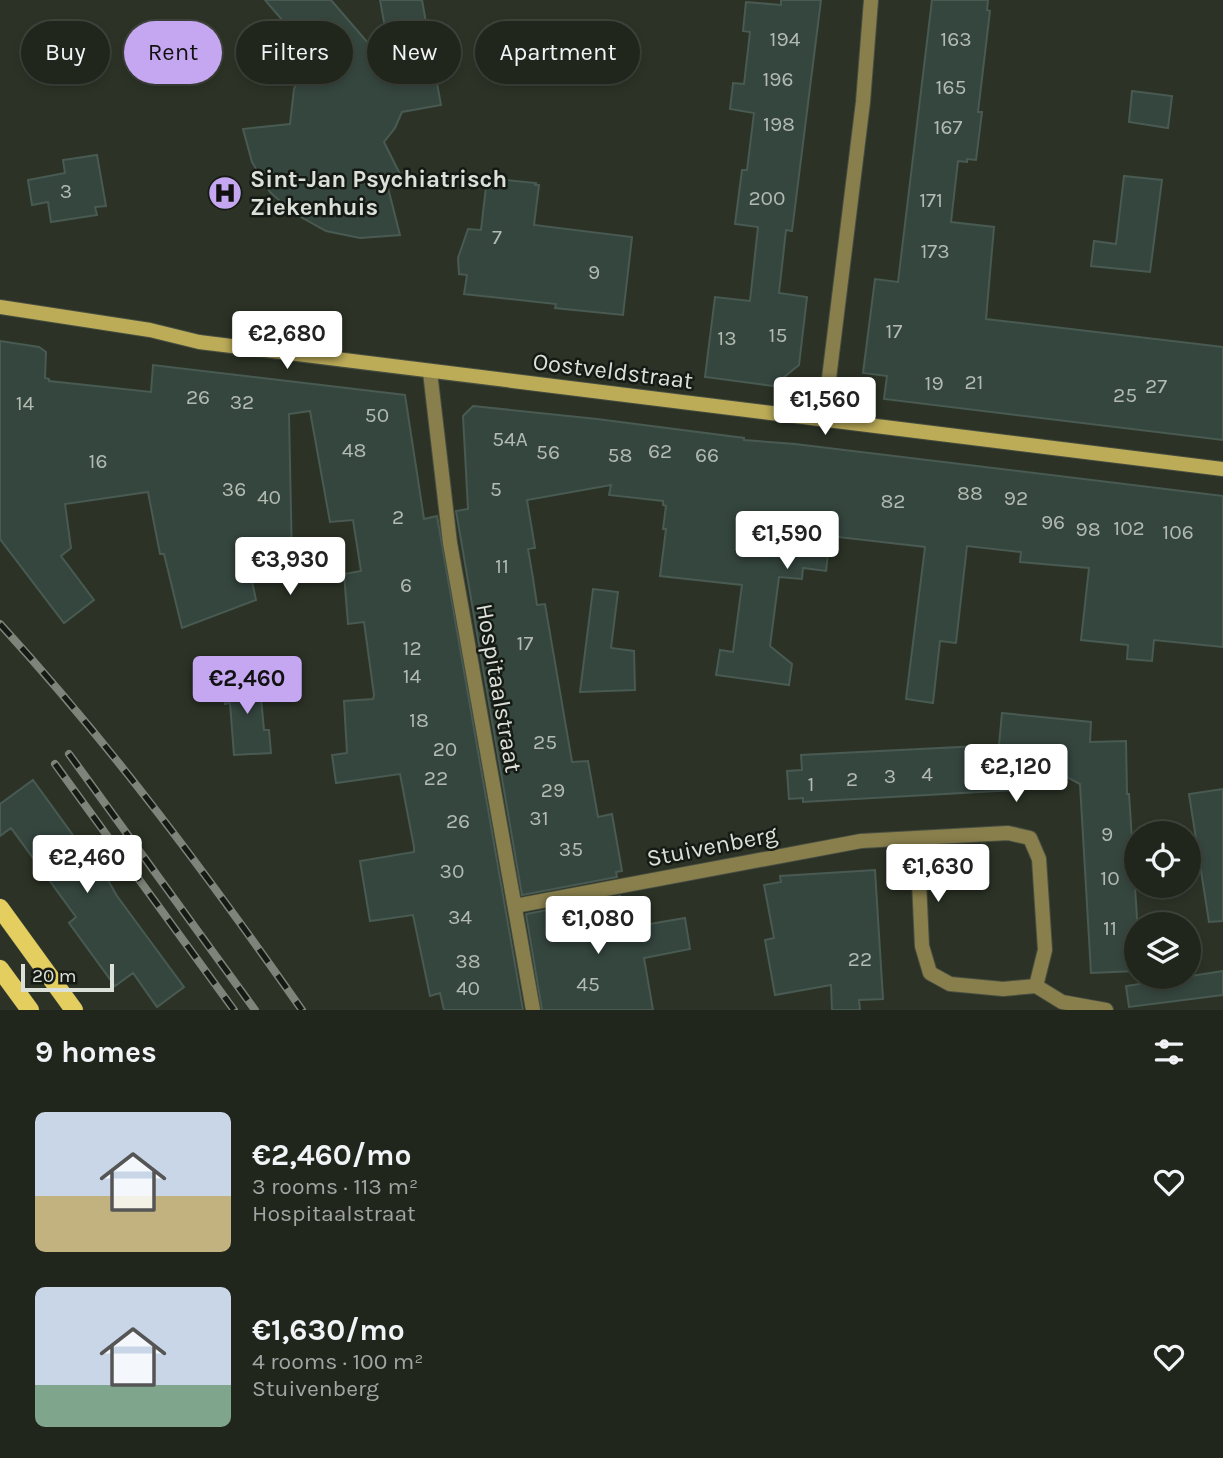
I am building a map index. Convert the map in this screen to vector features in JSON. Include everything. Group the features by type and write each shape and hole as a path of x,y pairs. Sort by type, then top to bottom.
{"main road":[{"path":"0,908 74,1010"},
{"path":"0,969 30,1010"}],"street":[{"path":"824,419 863,102 871,0"},
{"name":"Oostveldstraat","path":"0,307 150,330 199,342 1223,469"},
{"name":"Hospitaalstraat","path":"430,372 450,542 533,1010"},
{"name":"Stuivenberg","path":"516,906 861,841 1007,833 1030,838 1039,859 1045,950 1036,986"},
{"path":"917,839 922,946 930,973 950,984 1003,989 1036,986 1062,1002 1105,1010"}],"building":[{"path":"265,0 331,0 349,21 283,21"},
{"path":"380,0 422,0 426,21 384,21"},
{"path":"781,0 821,0 792,231 786,230 779,293 807,297 799,365 773,386 705,377 715,297 750,301 758,227 735,224 742,170 747,170 754,113 730,109 733,83 744,84 750,32 743,31 746,2 781,5"},
{"path":"932,0 988,0 987,10 990,11 978,112 982,112 976,160 958,161 951,222 994,227 986,319 1223,347 1223,440 884,399 887,376 863,373 875,279 898,282"},
{"path":"353,26 367,42 367,84 437,84 441,105 402,112 395,128 384,142 400,174 386,180 400,235 360,238 326,231 292,212 270,192 252,162 243,129 290,124 296,84 353,84"},
{"path":"1132,91 1172,96 1168,128 1129,122"},
{"path":"97,155 106,206 95,207 97,215 51,222 48,202 32,205 28,180 65,173 63,160"},
{"path":"1124,176 1162,180 1150,272 1091,266 1094,241 1116,244"},
{"path":"487,178 539,185 534,225 632,237 623,315 555,308 556,304 464,294 467,275 459,274 458,258 468,229 481,230"},
{"path":"0,341 39,347 46,352 45,378 49,381 151,392 153,365 405,395 424,519 437,516 523,1010 444,1010 440,993 430,996 413,915 370,921 360,861 414,852 414,847 400,774 336,783 332,755 347,753 344,701 373,699 374,695 364,622 348,624 344,574 361,571 353,520 330,522 310,411 289,414 292,562 248,562 256,600 182,628 164,554 160,554 148,492 65,504 71,548 61,556 94,600 64,623 0,539"},
{"path":"473,406 1223,496 1223,647 1154,640 1152,661 1127,659 1128,645 1081,640 1089,568 1020,562 1021,552 967,546 956,643 940,641 933,703 906,699 925,547 830,536 826,571 803,568 802,579 779,577 770,646 792,664 789,685 716,675 720,650 733,652 742,585 660,576 666,529 663,529 666,506 663,501 609,495 611,485 527,500 535,548 528,549 537,605 545,604 572,762 588,761 598,817 612,814 622,871 616,872 617,877 522,895 456,511 468,509 463,416"},
{"path":"593,589 618,592 611,648 634,651 635,690 580,692"},
{"path":"259,676 264,730 269,730 271,753 234,755 230,703 225,704 223,679"},
{"path":"1002,713 1091,722 1090,742 1126,741 1127,794 1131,821 1124,821 1124,898 1136,898 1137,912 1124,912 1124,972 1091,973 1080,784 1063,775 1014,777 1015,790 803,802 803,798 789,799 787,771 802,770 801,755 999,745"},
{"path":"33,780 86,853 104,873 117,896 184,987 157,1007 133,973 115,986 69,923 76,917 11,828 0,836 0,804"},
{"path":"1223,789 1223,921 1209,922 1201,871 1201,821 1193,821 1189,794"},
{"path":"875,870 883,999 859,1000 860,1010 832,1010 831,985 775,995 765,940 774,938 764,885 781,882 780,876"},
{"path":"620,896 626,928 685,918 690,949 644,958 653,1010 542,1010 526,914"},
{"path":"1223,971 1223,995 1129,1007 1126,989 1201,989 1201,974"}],"railway":[{"path":"0,624 120,764 231,910 302,1010"},
{"path":"69,754 255,1010"},
{"path":"55,764 234,1010"}],"place":[{"name":"Sint-Jan Psychiatrisch Ziekenhuis","path":"225,193"}]}
